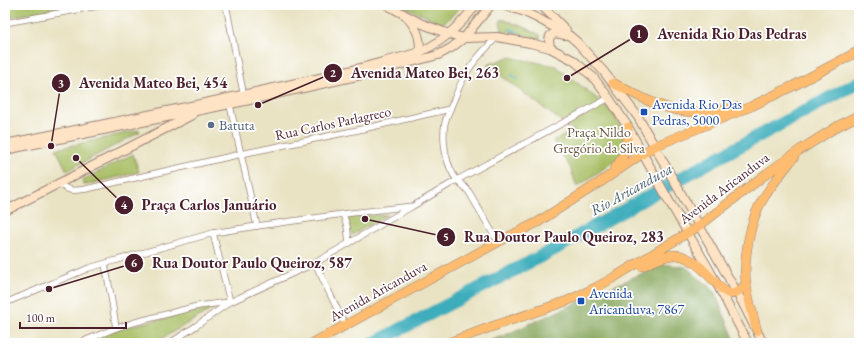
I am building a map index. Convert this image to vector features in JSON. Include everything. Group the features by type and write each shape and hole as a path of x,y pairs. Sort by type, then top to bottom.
{"highway":[{"name":"Avenida Aricanduva","path":"313,343 498,242 538,222 655,146 752,106 859,51"},
{"path":"613,83 648,101 662,107 678,111 710,111 752,106"},
{"name":"Avenida Aricanduva","path":"448,343 567,301 613,278 699,226 766,174 800,150 838,126 859,115"},
{"path":"610,176 624,155 628,127"},
{"path":"757,331 746,284 745,261 748,244 756,211 762,200 772,184 800,150"},
{"path":"613,278 659,259 677,255 695,262 725,292 730,294 737,292 746,284"}],"main road":[{"path":"387,5 406,16 449,34 464,38 497,36 550,48 573,60 593,77 628,127 668,201 709,269 748,343"},
{"path":"244,98 420,52 449,34 460,24 476,5"},
{"path":"5,150 229,101 366,74 438,55 451,48 464,38 491,5"},
{"path":"502,5 522,11 571,36"},
{"path":"541,5 556,19 604,72 634,112 655,146 737,292 763,343"},
{"path":"406,16 416,30 420,42 420,52"},
{"path":"550,48 550,36 555,33 571,36"},
{"path":"5,211 202,110 229,101"},
{"path":"5,144 114,122 202,110"},
{"path":"144,140 155,125 158,116"}],"street":[{"path":"5,23 103,5"},
{"path":"226,5 244,98"},
{"path":"497,36 468,71 460,86 445,122 444,144 450,169 453,175 469,192 498,242"},
{"path":"170,343 230,302 315,263 457,180 609,98"},
{"path":"229,101 257,226"},
{"name":"Rua Carlos Parlagreco","path":"58,183 67,190 76,191 450,109"},
{"path":"5,303 90,268 213,233 342,214 413,206"},
{"path":"342,214 347,226 349,242"},
{"path":"213,233 230,302"},
{"path":"315,263 345,325"},
{"path":"105,264 116,328"},
{"path":"79,343 132,323 198,306 230,302"}],"green space":[{"path":"5,5 71,5 70,7 5,18"},
{"path":"401,5 460,5 462,6 442,24"},
{"path":"502,19 540,35 540,40 516,33 502,31 500,22"},
{"name":"Praça Nildo Gregório da Silva","path":"509,57 556,66 610,109 625,133 620,157 577,187 570,167 553,141 574,131 487,65"},
{"path":"139,130 140,132 67,171 56,149"},
{"path":"133,154 139,172 85,185 83,184 82,180"},
{"path":"387,215 352,235 346,216"},
{"path":"663,264 686,267 714,291 736,343 483,343 503,336"},
{"path":"216,307 154,343 86,343 116,329"}],"waterway":[{"path":"510,29 517,32"},
{"path":"512,75 518,79"},
{"name":"Rio Aricanduva","path":"374,343 553,250 701,167 859,82"}],"place":[{"name":"Avenida Rio Das Pedras","path":"567,78"},
{"name":"Avenida Mateo Bei, 263","path":"258,105"},
{"name":"Avenida Rio Das Pedras, 5000","path":"644,112"},
{"name":"Batuta","path":"211,125"},
{"name":"Avenida Mateo Bei, 454","path":"51,146"},
{"name":"Praça Carlos Januário","path":"76,158"},
{"name":"Rua Doutor Paulo Queiroz, 283","path":"365,219"},
{"name":"Rua Doutor Paulo Queiroz, 587","path":"49,289"},
{"name":"Avenida Aricanduva, 7867","path":"581,301"}]}
